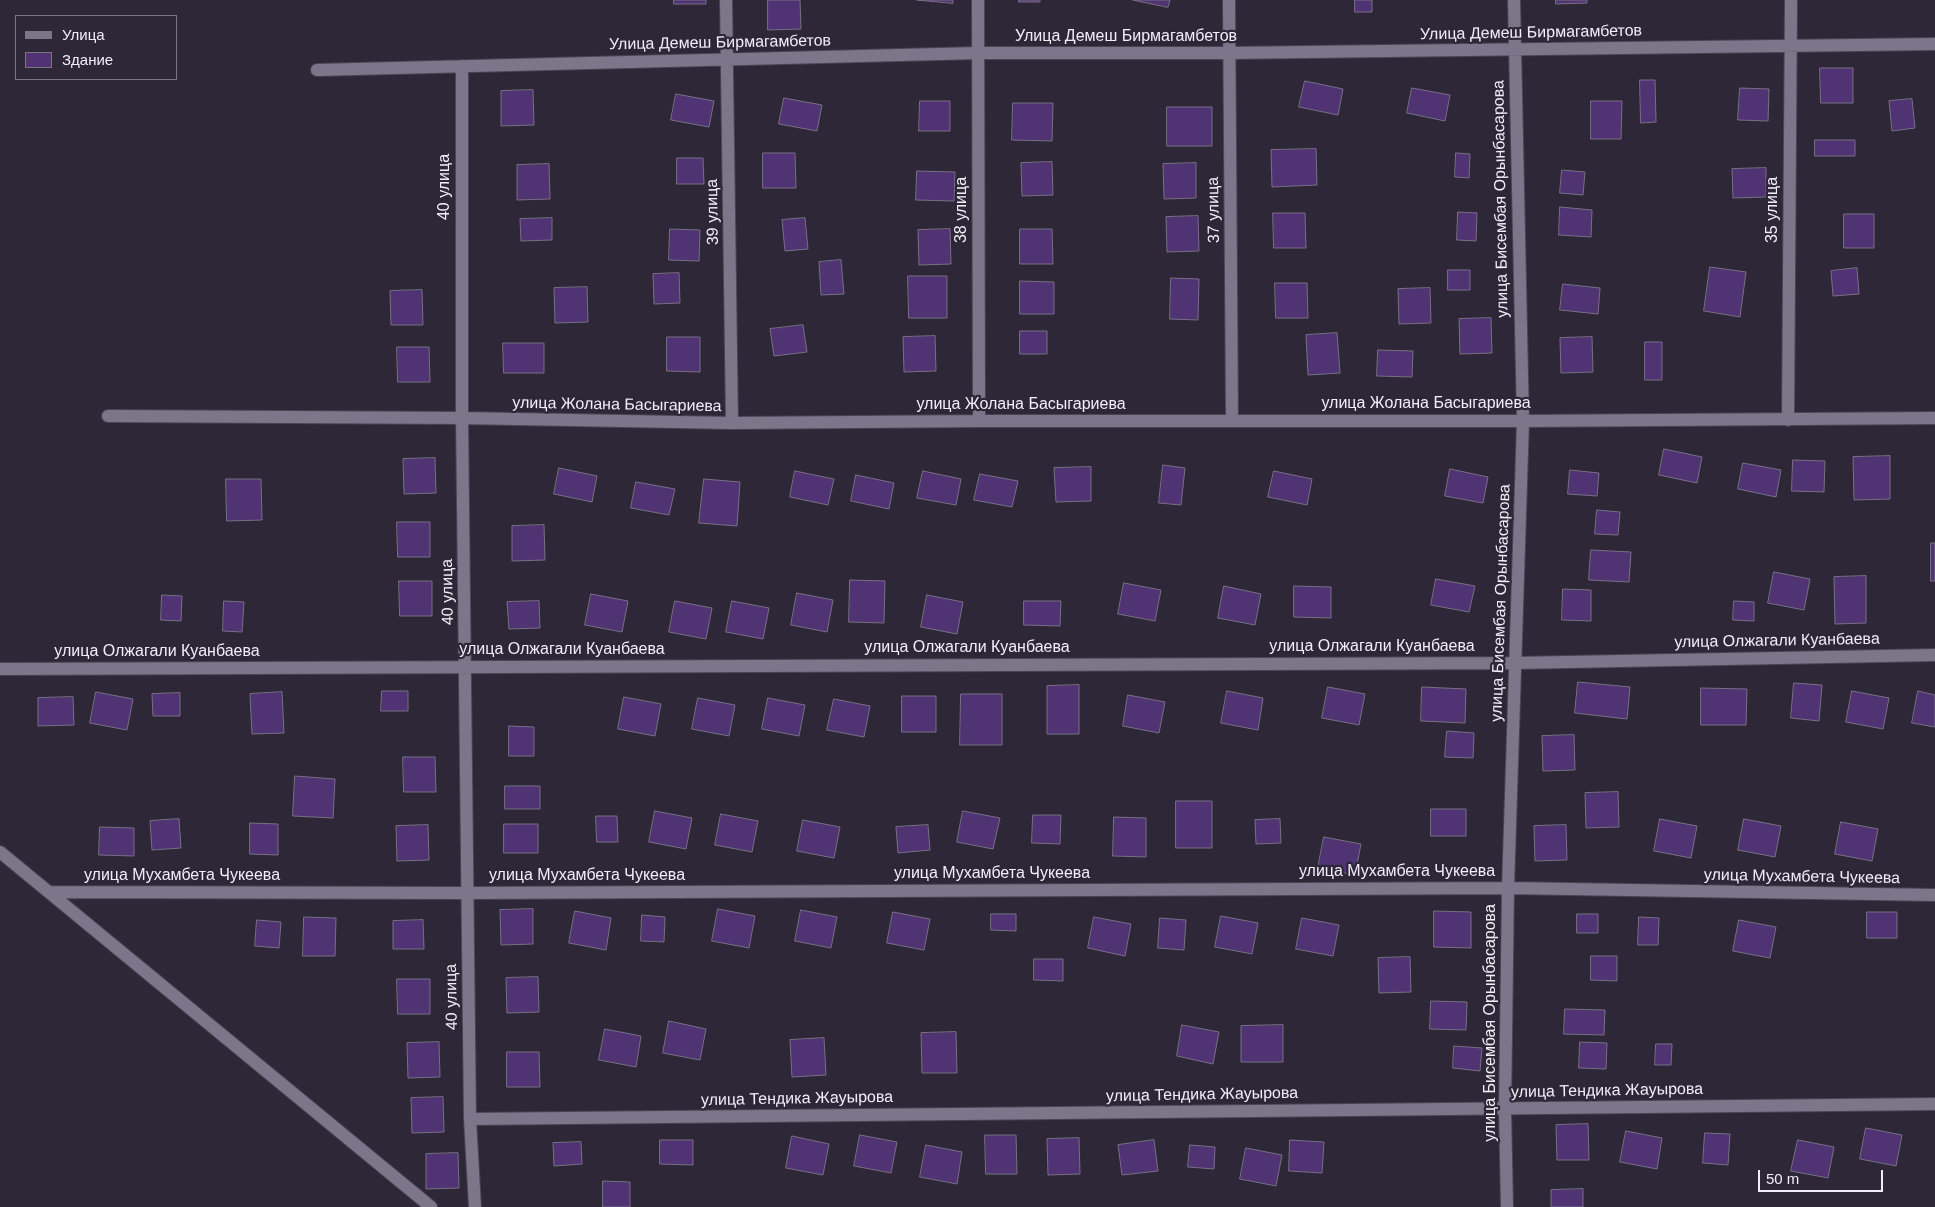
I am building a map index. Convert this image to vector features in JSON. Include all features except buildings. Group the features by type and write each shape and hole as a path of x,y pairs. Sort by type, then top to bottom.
{"street":[{"name":"39 улица","path":"726,0 732,423"},
{"name":"38 улица","path":"978,0 979,421"},
{"name":"37 улица","path":"1229,0 1232,420"},
{"name":"улица Бисембая Орынбасарова","path":"1507,1207 1505,1108 1508,888 1523,421 1514,0"},
{"name":"35 улица","path":"1788,420 1791,0"},
{"name":"Улица Демеш Бирмагамбетов","path":"317,70 978,53 1228,53 1935,44"},
{"name":"40 улица","path":"462,66 462,418 470,1119 475,1207"},
{"name":"улица Жолана Басыгариева","path":"108,416 462,418 732,423 1935,418"},
{"name":"улица Олжагали Куанбаева","path":"0,669 1515,663 1935,655"},
{"path":"0,852 431,1207"},
{"name":"улица Мухамбета Чукеева","path":"49,892 468,893 1508,888 1935,895"},
{"name":"улица Тендика Жауырова","path":"470,1119 1935,1104"}]}
